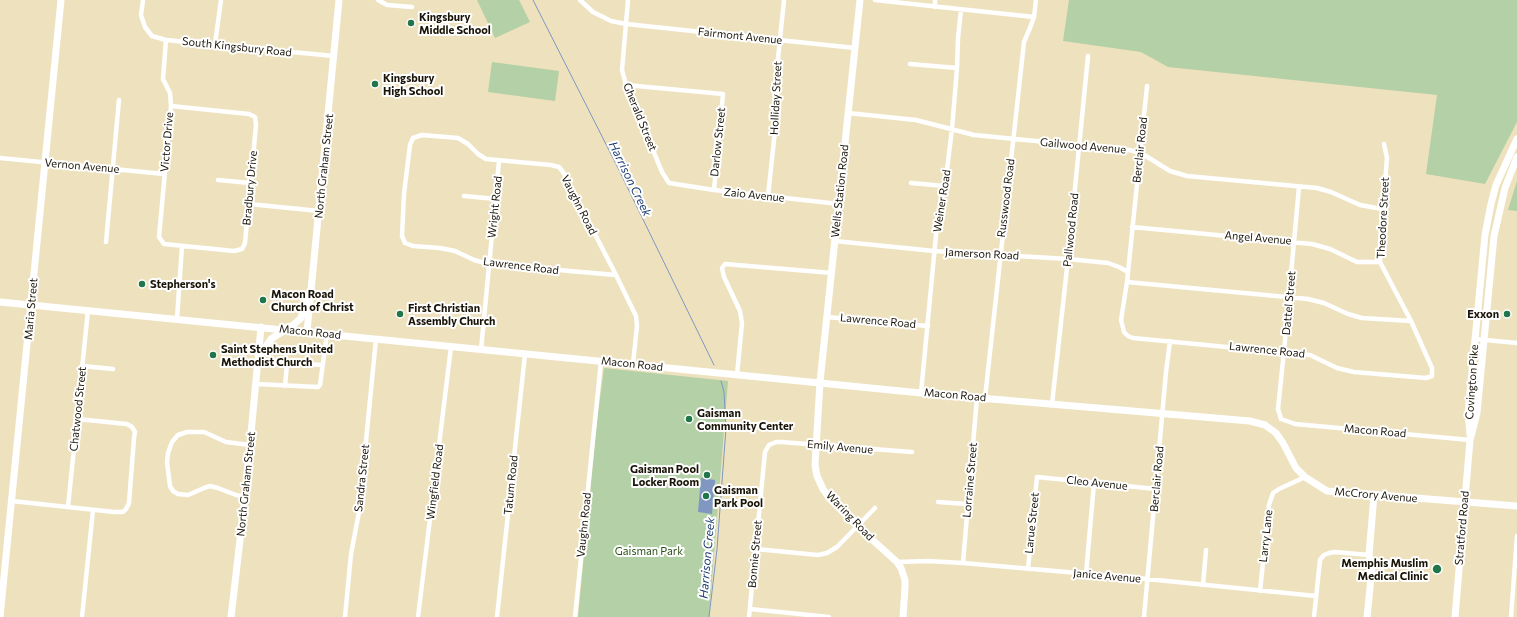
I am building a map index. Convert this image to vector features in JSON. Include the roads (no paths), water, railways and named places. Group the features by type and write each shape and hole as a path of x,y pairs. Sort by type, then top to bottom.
{"main road":[{"name":"Maria Street","path":"0,617 61,0"},
{"name":"North Graham Street","path":"307,332 339,0"},
{"name":"Wells Station Road","path":"820,382 860,0"},
{"name":"Covington Pike","path":"1470,440 1468,413 1485,235 1491,204 1504,166 1517,139"},
{"name":"Covington Pike","path":"1470,440 1476,413 1494,236 1499,206 1504,188 1517,157"},
{"path":"258,358 271,339 282,329 292,326 298,321 303,314 306,304 311,296"},
{"name":"Macon Road","path":"0,302 921,393 1250,421 1265,425"},
{"name":"North Graham Street","path":"232,617 261,327"},
{"name":"Waring Road","path":"820,382 815,465 817,476 823,489 830,498 857,526 897,562 901,568 905,580 903,617"},
{"name":"McCrory Avenue","path":"1265,425 1276,434 1283,443 1296,468 1305,477 1327,491 1517,506"},
{"name":"Stratford Road","path":"1454,617 1470,440"},
{"path":"1367,617 1372,568 1369,555 1374,495"}],"street":[{"name":"South Kingsbury Road","path":"143,0 141,15 144,27 152,36 166,40 334,56"},
{"path":"215,44 221,0"},
{"path":"378,0 387,5 412,7"},
{"name":"Fairmont Avenue","path":"580,0 593,12 611,21 626,24 855,48"},
{"name":"Gherald Street","path":"628,0 622,70 626,85 662,172 669,183"},
{"name":"Holliday Street","path":"768,196 777,112 776,78 784,0"},
{"path":"875,0 1034,17"},
{"path":"935,0 935,7"},
{"name":"Russwood Road","path":"985,398 1024,42 1034,17 1036,0"},
{"name":"Weiner Road","path":"921,393 938,210 945,186 952,129 961,10"},
{"name":"Victor Drive","path":"166,40 163,79 170,94 171,106 159,237 164,244 182,246"},
{"name":"Pallwood Road","path":"1052,404 1088,56"},
{"path":"910,64 957,68"},
{"name":"Darlow Street","path":"626,85 723,94 714,190"},
{"name":"Berclair Road","path":"1124,332 1121,325 1121,320 1127,282 1147,86"},
{"path":"106,242 119,100"},
{"name":"Bradbury Drive","path":"171,106 249,114 255,117 256,125 244,246 242,249 234,251 182,246"},
{"name":"Gailwood Avenue","path":"848,114 916,120 974,135 1013,140 1129,150 1141,153 1170,171 1187,176 1317,188 1360,205 1382,209"},
{"name":"Vaughn Road","path":"405,243 402,236 404,194 410,145 413,138 422,135 458,138 486,159 559,167 563,172 636,316 638,326 633,364"},
{"name":"Theodore Street","path":"1384,144 1386,158 1380,262 1411,321 1432,368 1432,376"},
{"name":"Vernon Avenue","path":"0,158 164,174"},
{"name":"Wright Road","path":"481,350 499,160"},
{"path":"218,180 250,183"},
{"name":"Zaio Avenue","path":"669,183 714,190 839,204"},
{"path":"911,183 945,186"},
{"name":"Dattel Street","path":"1281,419 1278,409 1299,186"},
{"path":"464,196 496,200"},
{"path":"248,204 319,211"},
{"name":"Angel Avenue","path":"1132,227 1312,244 1330,249 1357,262 1380,262"},
{"name":"Jamerson Road","path":"835,241 934,251 1068,259 1108,263 1128,272"},
{"name":"Lawrence Road","path":"405,243 413,246 440,248 455,251 474,260 489,264 616,275"},
{"path":"177,319 182,246"},
{"path":"737,375 742,323 740,311 724,277 722,268 725,264 832,274"},
{"path":"1127,282 1289,296 1324,303 1348,314 1362,318 1411,321"},
{"name":"Chatwood Street","path":"68,507 88,310"},
{"name":"Lawrence Road","path":"827,317 928,326"},
{"name":"Lawrence Road","path":"1124,332 1133,338 1310,354 1337,368 1354,372 1426,378 1432,376"},
{"path":"256,384 318,387 320,385 326,334"},
{"name":"Sandra Street","path":"345,617 351,554 359,512 376,339"},
{"path":"1475,339 1517,343"},
{"name":"Berclair Road","path":"1144,617 1170,341"},
{"name":"Wingfield Road","path":"418,617 451,347"},
{"name":"Tatum Road","path":"497,617 524,354"},
{"name":"Vaughn Road","path":"575,617 601,361"},
{"path":"285,386 287,364 322,365"},
{"path":"83,366 113,368"},
{"name":"Lorraine Street","path":"963,563 977,397"},
{"path":"12,501 93,510 123,512 126,509 129,502 134,430 130,425 77,419"},
{"name":"Macon Road","path":"1281,419 1295,424 1470,440"},
{"path":"245,497 210,486 188,495 178,494 173,491 170,486 167,462 168,453 172,442 178,436 187,432 204,432 226,442 250,445"},
{"name":"Emily Avenue","path":"769,445 776,442 781,442 912,452"},
{"name":"Bonnie Street","path":"749,617 765,452 769,445"},
{"name":"Cleo Avenue","path":"1037,477 1156,489"},
{"name":"Larue Street","path":"1028,569 1037,477"},
{"name":"Larry Lane","path":"1260,591 1269,505 1273,493 1305,477"},
{"path":"1086,574 1094,483"},
{"path":"938,502 968,504"},
{"path":"756,549 818,555 826,553 837,547 875,508"},
{"path":"82,617 93,510"},
{"path":"1511,617 1517,536"},
{"path":"1203,585 1206,550"},
{"path":"1314,617 1320,560 1324,555 1335,552 1369,555"},
{"name":"Janice Avenue","path":"897,562 928,561 963,563 1316,596"},
{"path":"750,610 829,617"}],"water":[{"name":"Gaisman Park Pool","path":"701,478 715,480 712,514 698,512"}],"waterway":[{"name":"Harrison Creek","path":"533,0 617,166 714,365"},
{"name":"Harrison Creek","path":"709,617 717,549 726,428 724,392 721,381"}],"place":[{"name":"Kingsbury Middle School","path":"411,23"},
{"name":"Kingsbury High School","path":"375,84"},
{"name":"Stepherson's","path":"142,284"},
{"name":"Macon Road Church of Christ","path":"263,300"},
{"name":"First Christian Assembly Church","path":"400,314"},
{"name":"Exxon","path":"1507,314"},
{"name":"Saint Stephens United Methodist Church","path":"213,355"},
{"name":"Gaisman Community Center","path":"689,419"},
{"name":"Gaisman Pool Locker Room","path":"707,475"},
{"name":"Gaisman Park Pool","path":"706,496"},
{"name":"Memphis Muslim Medical Clinic","path":"1437,569"}],"park label":[{"name":"Gaisman Park","path":"649,551"}]}
